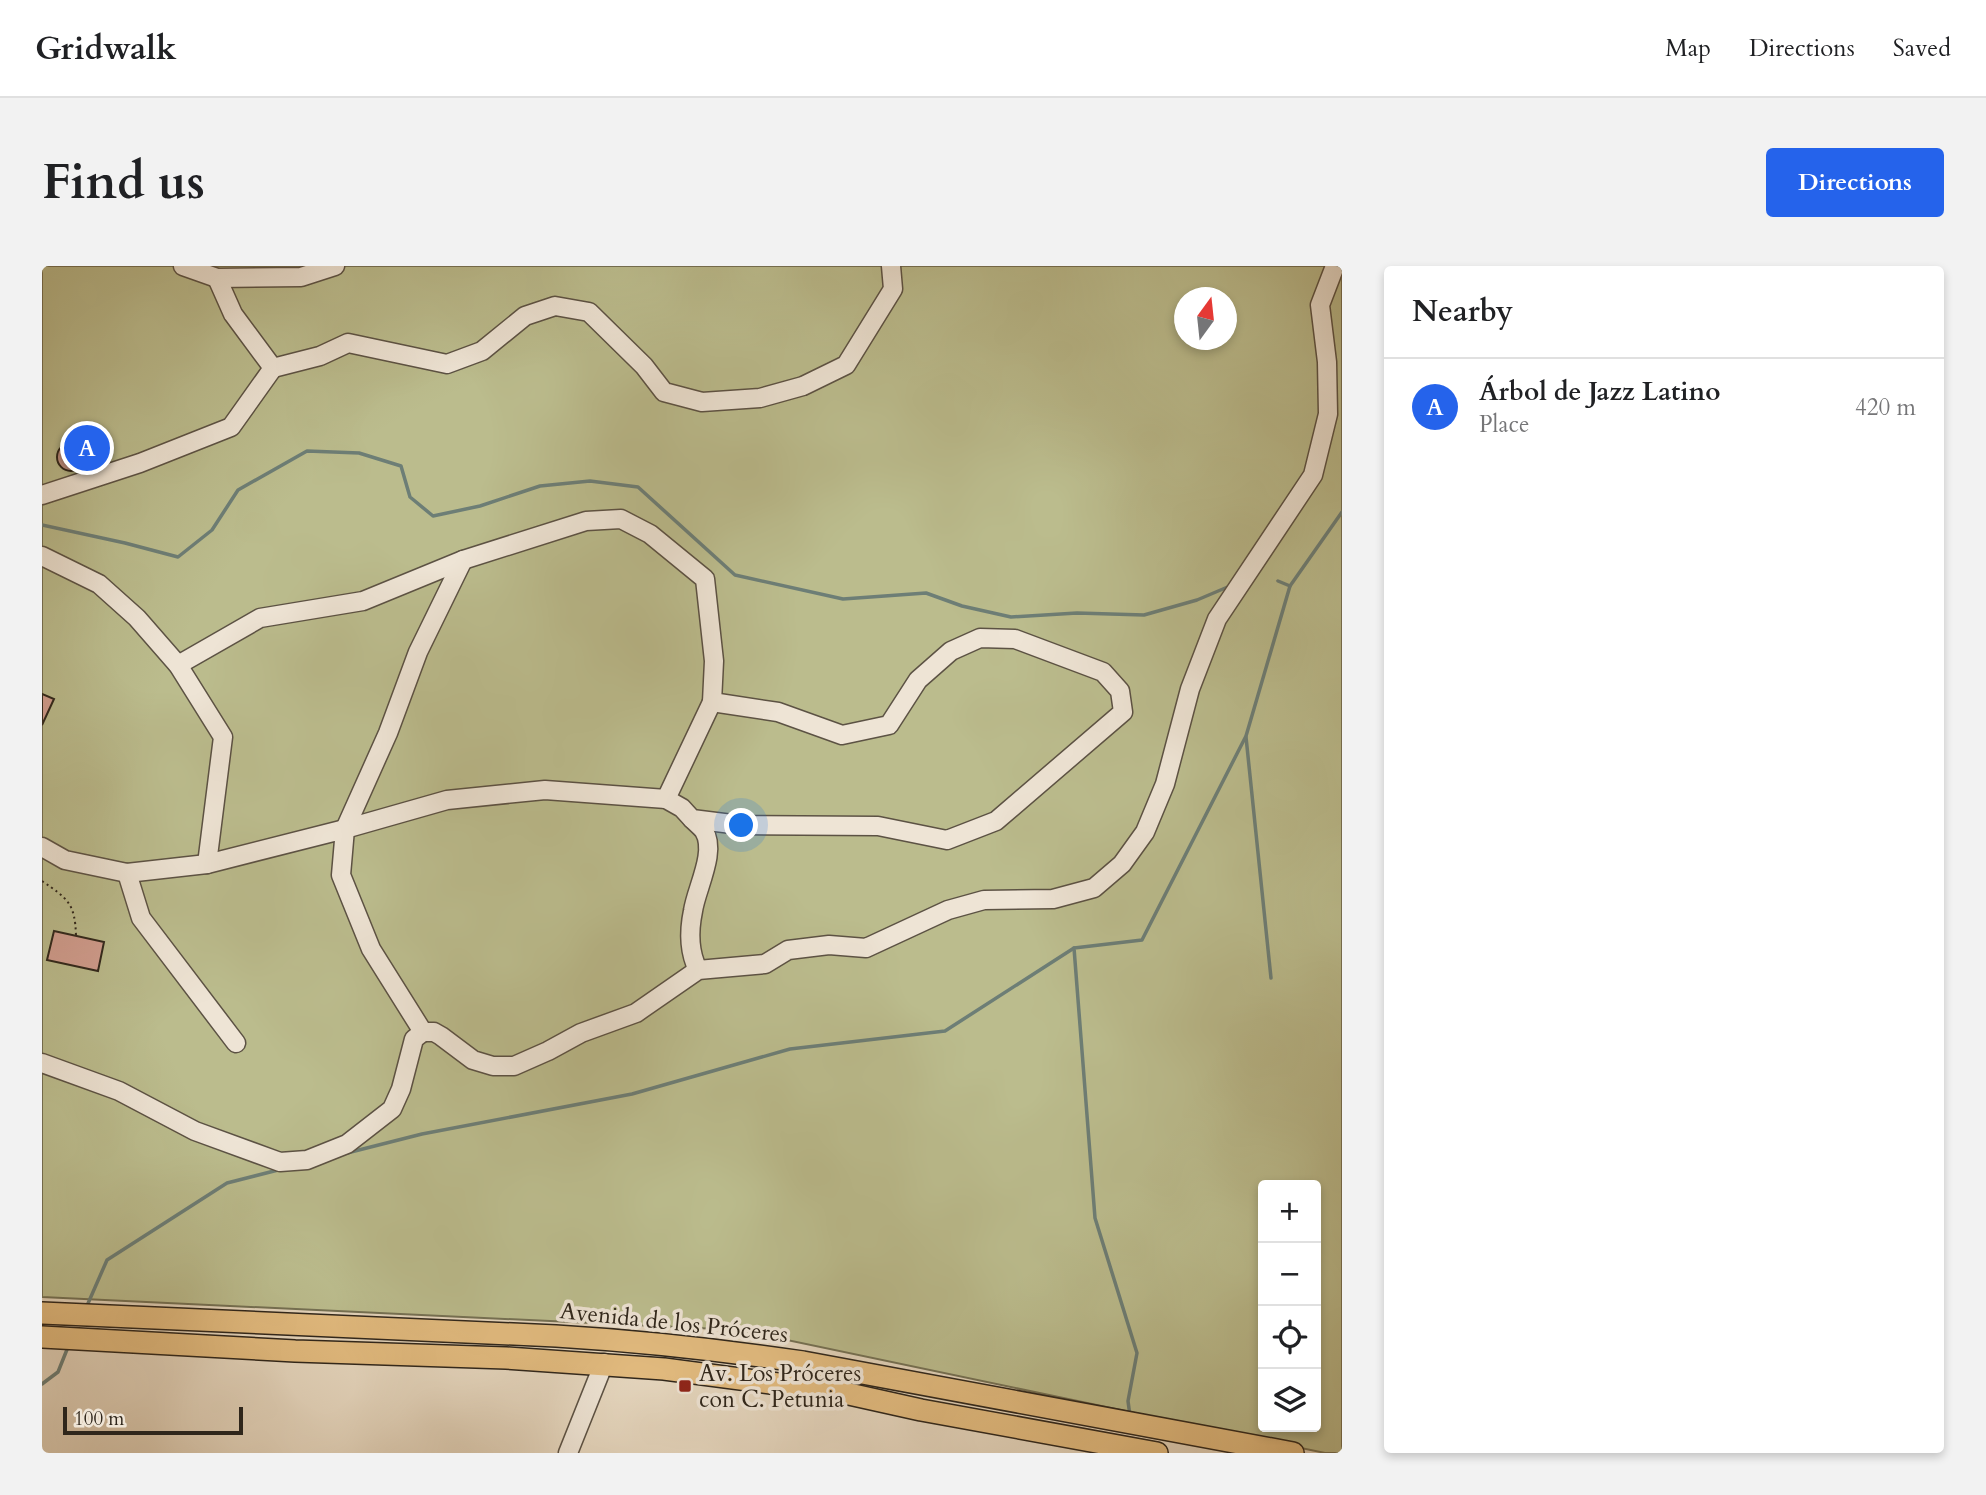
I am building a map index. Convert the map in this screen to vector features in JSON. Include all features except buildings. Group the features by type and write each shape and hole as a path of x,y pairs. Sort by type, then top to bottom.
{"main road":[{"name":"Avenida de los Próceres","path":"42,1313 639,1342 803,1362 1293,1453"},
{"name":"Avenida de los Próceres","path":"42,1337 604,1363 720,1375 840,1392 921,1410 1157,1453"}],"street":[{"path":"183,266 217,278 301,277 335,266"},
{"path":"42,495 140,463 231,427 273,368 320,356 348,343 447,364 482,351 525,316 555,306 589,312 644,366 664,392 702,402 760,398 803,386 846,365 893,289 891,266"},
{"path":"42,1063 119,1091 195,1131 280,1162 307,1160 347,1144 392,1109 401,1089 414,1040 423,1032 434,1032 473,1060 493,1066 514,1066 581,1033 636,1013 698,970 765,964 788,950 829,945 866,948 948,910 984,900 1053,899 1094,888 1122,864 1145,832 1165,784 1190,690 1217,619 1313,475 1328,414 1327,362 1320,305 1335,266"},
{"path":"217,278 233,313 273,368"},
{"path":"178,665 260,618 363,601 463,560 586,521 621,519 650,534 705,579 714,661 712,702 666,799"},
{"path":"42,556 99,584 136,618 178,665 223,737 207,864"},
{"path":"423,1032 371,949 341,875 345,829 388,733 418,652 463,560"},
{"path":"692,819 740,825 878,826 947,840 996,821 1122,712 1121,691 1103,672 1014,639 980,638 951,650 918,680 889,725 842,735 778,712 712,702"},
{"path":"42,846 65,860 127,873 207,864 447,800 545,790 666,799 682,808 705,832 707,854 693,909 690,933 692,958 698,970"},
{"path":"127,873 141,918 236,1043"},
{"path":"568,1453 604,1363"}],"path":[{"path":"42,881 66,898 73,908 76,936"}],"green space":[{"path":"42,266 1342,266 1342,1453 1325,1453 739,1330 42,1297"}],"waterway":[{"path":"42,525 178,557 212,530 238,490 307,451 359,453 401,466 410,497 433,516 480,506 540,486 590,481 638,487 735,575 843,599 926,593 962,606 1011,617 1077,613 1144,615 1197,600 1230,586"},
{"path":"1130,1416 1128,1401 1137,1353 1095,1218 1074,948 1142,940 1246,736 1290,586 1342,512"},
{"path":"1278,581 1290,586"},
{"path":"1246,737 1271,978"},
{"path":"347,1153 422,1134 632,1094 790,1049 945,1031 1074,948"},
{"path":"86,1308 107,1260 227,1183 282,1169"},
{"path":"42,1384 58,1372 68,1347"}],"place":[{"name":"Árbol de Jazz Latino","path":"87,448"},
{"name":"Av. Los Próceres con C. Petunia","path":"685,1386"}]}
